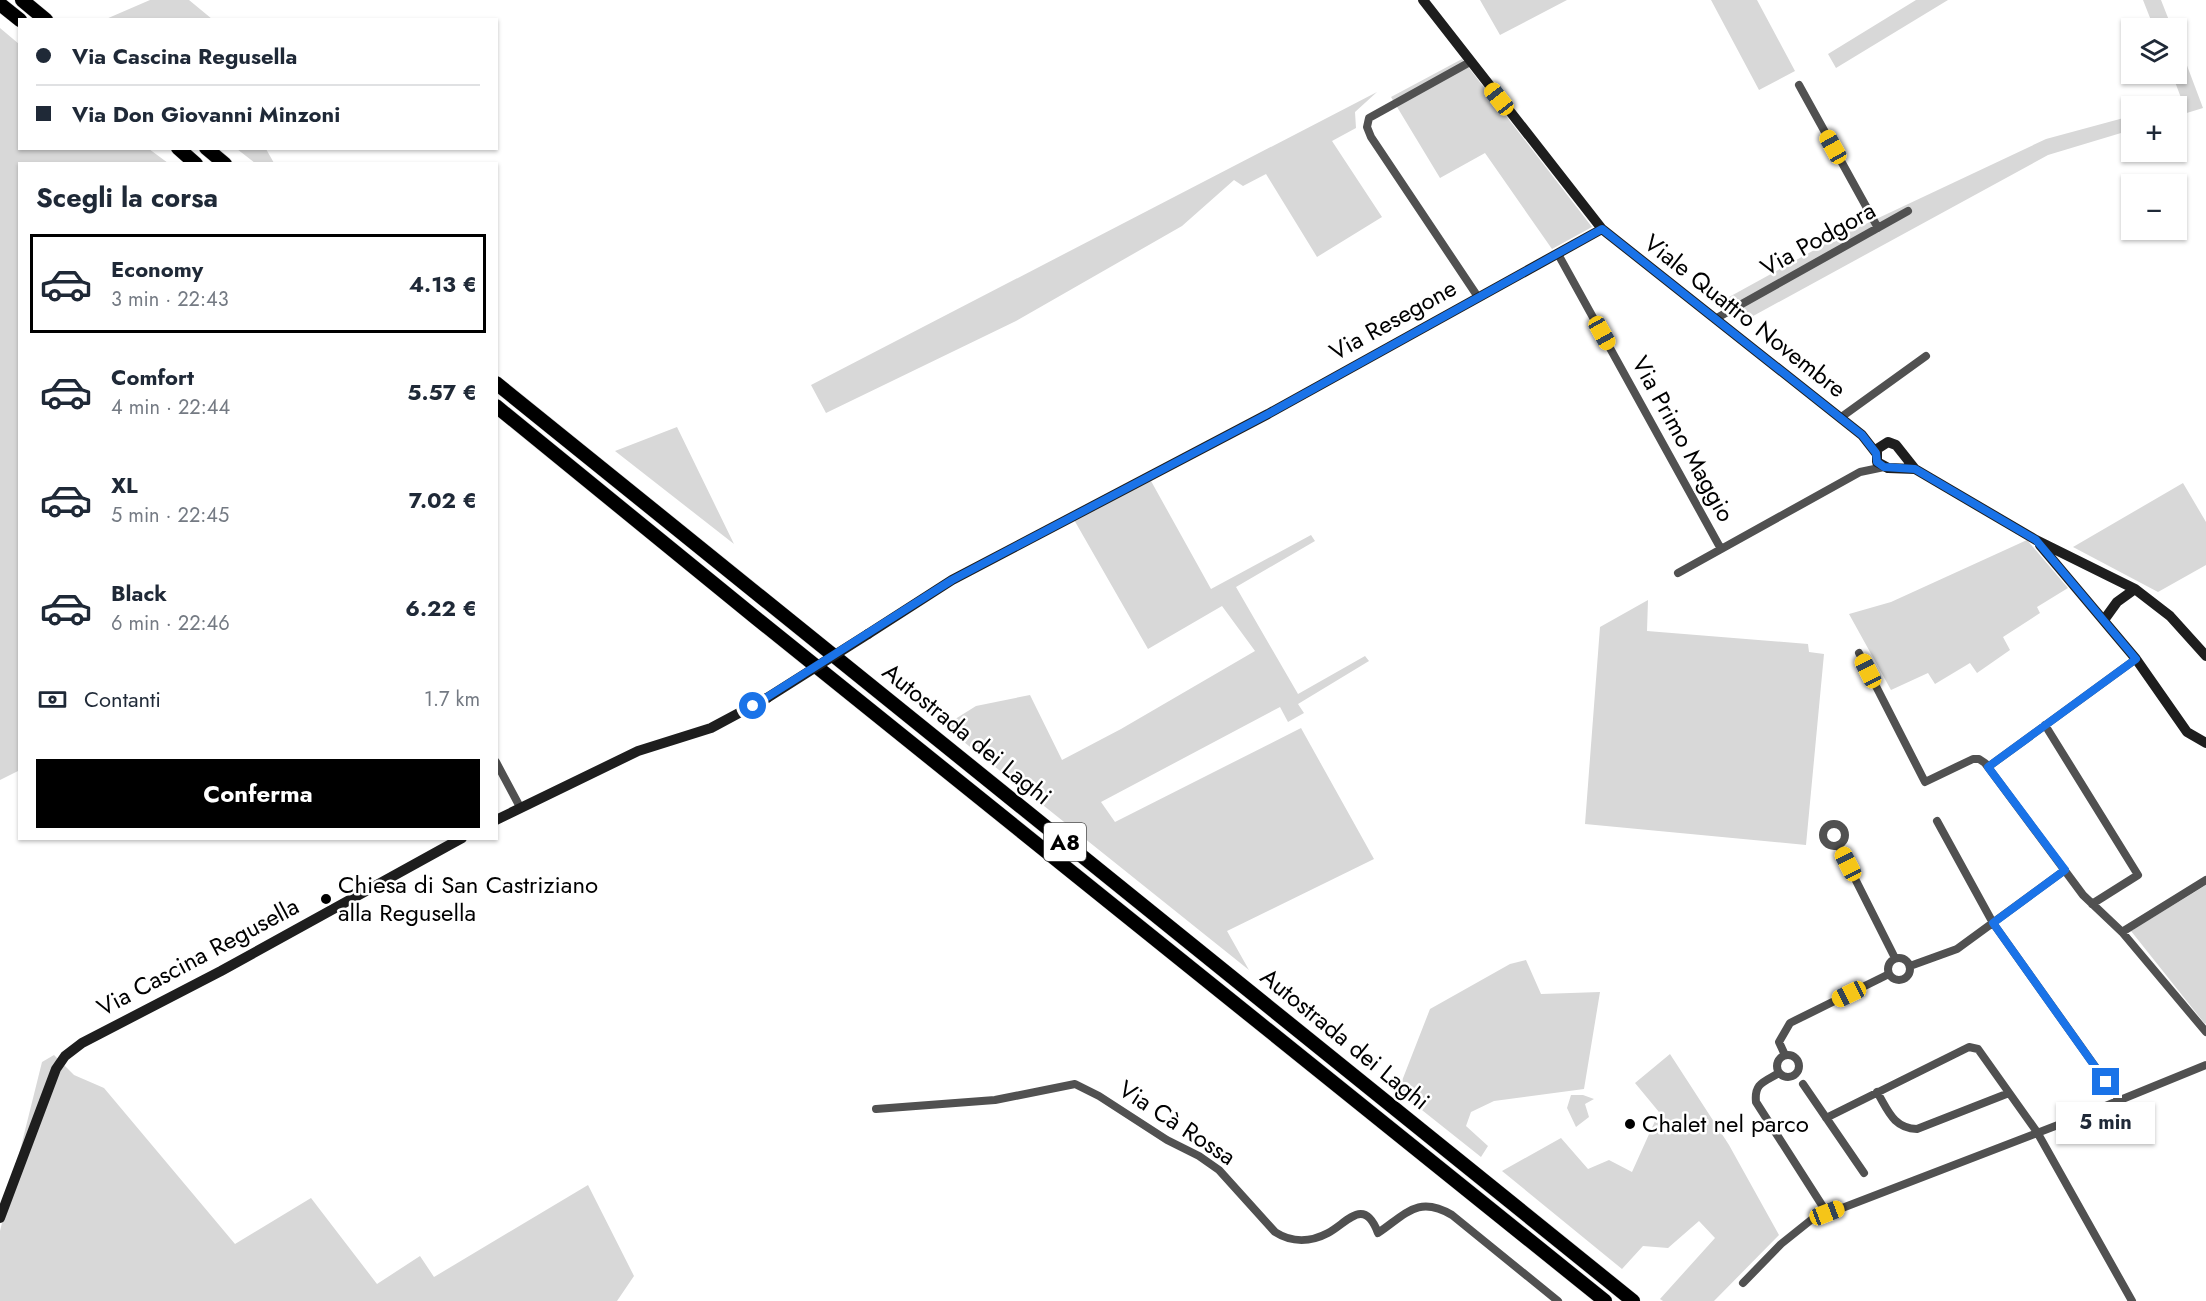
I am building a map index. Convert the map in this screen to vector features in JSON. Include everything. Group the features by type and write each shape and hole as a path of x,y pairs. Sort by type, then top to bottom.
{"highway":[{"path":"22,0 44,18"},
{"path":"0,4 18,18"},
{"path":"180,150 194,162"},
{"path":"208,150 223,162"},
{"name":"Autostrada dei Laghi","path":"498,385 1633,1301"},
{"name":"Autostrada dei Laghi","path":"498,408 765,626 1605,1301"}],"street":[{"name":"Viale Quattro Novembre","path":"1423,0 1602,229 1862,435 1878,451"},
{"path":"1470,62 1369,118 1367,127 1371,137 1478,297"},
{"path":"1799,85 1878,228"},
{"name":"Via Podgora","path":"1715,319 1908,211"},
{"name":"Via Resegone","path":"520,807 638,752 711,728 767,698 952,580 1268,414 1602,229"},
{"name":"Via Primo Maggio","path":"1558,254 1721,549"},
{"path":"1840,418 1926,356"},
{"path":"1678,573 1860,472 1878,451 1892,443 1900,448 1901,453 1915,469 2036,540 2135,589 2170,616 2206,656"},
{"path":"1878,451 1880,465 1888,468 1900,462 1901,453"},
{"path":"1860,472 1888,468 1915,469"},
{"path":"2036,540 2136,659 2187,732 2206,743"},
{"path":"2104,620 2117,602 2135,589"},
{"path":"1859,652 1925,782 1972,759 1982,761 2092,904 2122,932 2206,1032"},
{"path":"1988,767 2136,659"},
{"path":"2045,725 2138,875 2092,904"},
{"path":"498,766 520,807 498,819"},
{"path":"1937,821 1993,923 2119,1100"},
{"name":"Via Cascina Regusella","path":"0,1218 56,1069 65,1056 81,1042 221,970 458,840"},
{"path":"1839,845 1895,958"},
{"path":"1910,966 1957,949 2065,870"},
{"path":"2122,932 2206,880"},
{"path":"1895,958 1903,958 1910,966"},
{"path":"1895,958 1888,967 1889,974 1894,980 1908,977 1910,966"},
{"path":"1779,1073 1789,1078 1796,1075 1799,1068 1796,1058 1785,1055 1779,1042 1790,1023 1889,974"},
{"path":"1826,1118 1969,1047 1978,1049 2037,1132 2132,1301"},
{"path":"1779,1073 1777,1063 1785,1055"},
{"path":"1743,1283 1781,1244 1811,1220 2206,1065"},
{"path":"1779,1073 1758,1086 1755,1091 1756,1101 1827,1213"},
{"name":"Via Cà Rossa","path":"876,1109 995,1100 1075,1084 1099,1096 1219,1170 1275,1233 1284,1238 1304,1241 1321,1236 1329,1233 1353,1215 1370,1218 1378,1233 1411,1210 1422,1206 1440,1208 1452,1215 1558,1301"},
{"path":"1803,1084 1864,1173"},
{"path":"1877,1092 1895,1121 1906,1128 1917,1129 2009,1093"}],"shaded area":[{"path":"150,0 189,0 211,18 108,18"},
{"path":"1480,0 1567,0 1500,35"},
{"path":"1711,0 1757,0 1795,71 1759,90"},
{"path":"1916,0 1948,0 1836,68 1828,54"},
{"path":"2143,0 2161,0 2168,18 2150,18"},
{"path":"0,28 18,43 18,150 150,150 167,162 18,162 18,771 0,780"},
{"path":"1462,59 1592,227 1552,249 1485,153 1440,178 1391,97"},
{"path":"2187,66 2203,108 2187,113 2187,96 2180,96 2176,84 2187,84"},
{"path":"1377,92 1355,112 1356,128 1332,141 1382,217 1317,257 1266,174 1243,186 1234,180 1182,226 1016,321 826,413 811,385"},
{"path":"2121,119 2121,133 2048,155 1744,321 1720,302 1838,237 2046,139"},
{"path":"238,150 267,150 273,162 254,162"},
{"path":"677,427 734,544 615,451"},
{"path":"1151,481 1211,589 1311,535 1315,541 1236,587 1298,694 1365,656 1369,661 1298,704 1304,713 1288,722 1280,707 1101,802 1115,822 1301,728 1374,859 1227,931 1249,970 944,726 976,706 1030,695 1062,760 1121,729 1255,651 1222,606 1148,649 1073,518"},
{"path":"2183,483 2206,522 2206,565 2158,592 2073,547"},
{"path":"2027,540 2068,588 2037,607 2040,613 2003,637 2010,650 1977,673 1970,663 1935,684 1928,673 1891,690 1849,614 1891,602"},
{"path":"1648,600 1647,631 1808,644 1809,652 1824,654 1806,845 1585,824 1600,627"},
{"path":"2206,885 2206,1023 2205,1024 2131,931"},
{"path":"1526,960 1541,994 1600,992 1584,1089 1494,1101 1471,1112 1466,1126 1488,1146 1481,1157 1398,1091 1430,1009 1510,964"},
{"path":"1670,1054 1729,1145 1779,1235 1714,1301 1663,1301 1660,1299 1715,1238 1699,1221 1668,1248 1643,1246 1622,1269 1502,1171 1561,1138 1588,1169 1609,1160 1632,1172 1659,1112 1635,1083"},
{"path":"54,1055 74,1075 104,1088 235,1244 311,1198 377,1284 420,1256 434,1277 588,1185 634,1276 617,1301 0,1301 0,1231 42,1062"},
{"path":"1571,1095 1583,1095 1594,1099 1585,1104 1589,1117 1576,1127 1567,1108"}],"place":[{"name":"Chiesa di San Castriziano alla Regusella","path":"326,899"},
{"name":"Chalet nel parco","path":"1630,1124"}],"route":[{"path":"753,706 952,580 1268,414 1602,229 1862,435 1876,453 1877,462 1880,465 1888,468 1915,469 2036,540 2136,659 1988,767 2065,870 1993,923 2106,1082"}]}
